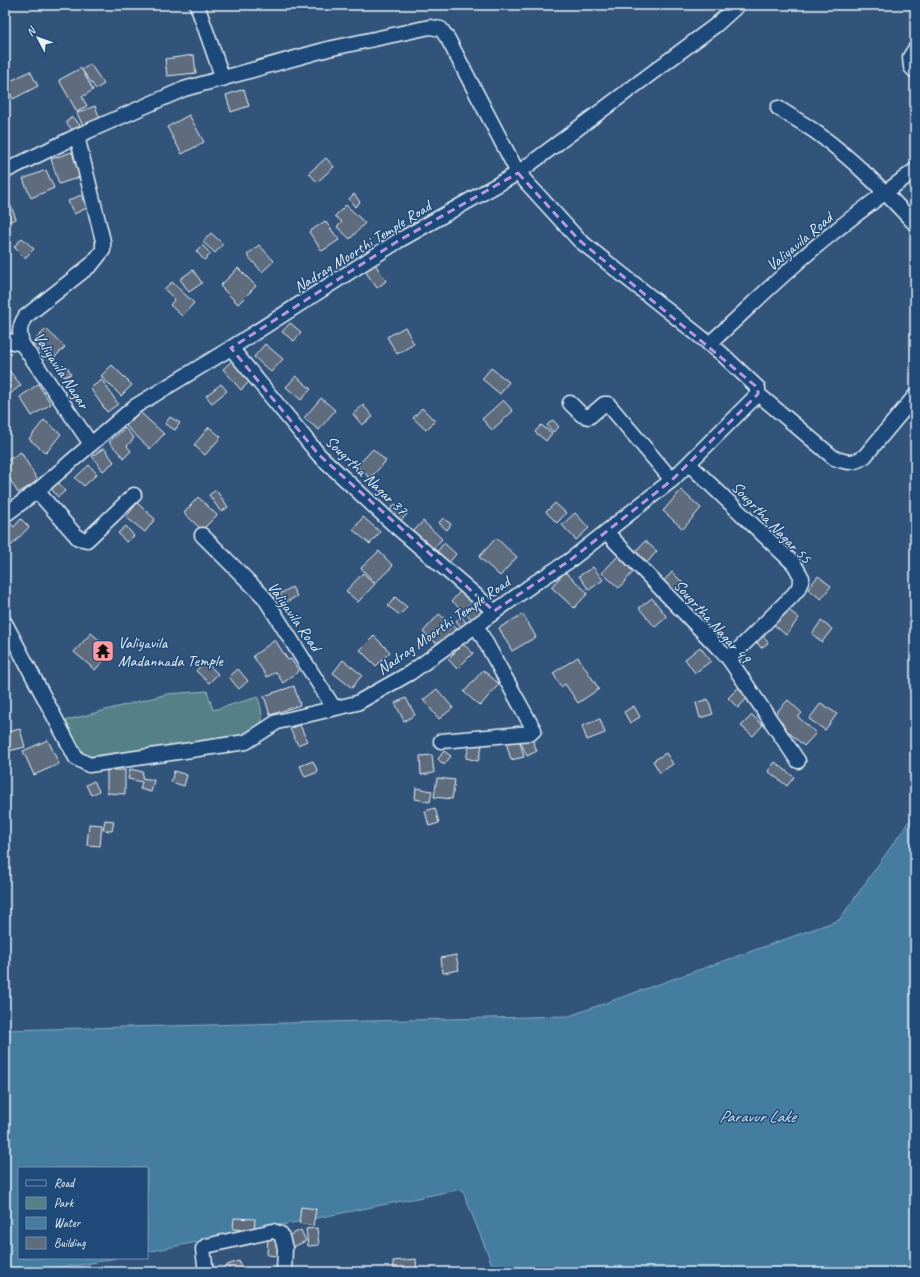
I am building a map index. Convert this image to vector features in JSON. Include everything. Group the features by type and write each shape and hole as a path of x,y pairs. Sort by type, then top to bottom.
{"street":[{"path":"197,5 223,79"},
{"name":"Nadrag Moorthi Temple Road","path":"5,514 37,491 134,407 231,348 398,242 518,173 716,25 738,5"},
{"path":"5,171 77,136 184,89 328,49 430,26 441,29 448,39 518,173 579,240 735,364 758,388 758,394 834,458 847,463 857,462 865,456 915,396"},
{"path":"915,49 910,57 911,67 915,71"},
{"path":"778,108 818,133 885,192 915,224"},
{"name":"Valiyavila Nagar","path":"77,136 103,241 103,250 92,264 25,316 20,325 19,334 22,344 91,444"},
{"name":"Valiyavila Road","path":"709,344 745,312 788,270 885,192 915,170"},
{"path":"5,340 22,344"},
{"name":"Sougrtha Nagar 37","path":"231,348 319,455 392,523 494,611"},
{"name":"Nadrag Moorthi Temple Road","path":"5,623 76,758 89,765 246,742 278,722 357,703 410,673 494,611 569,561 672,480 758,394"},
{"path":"570,403 582,415 589,417 604,404 608,404 672,480"},
{"name":"Sougrtha Nagar 55","path":"689,464 794,564 802,578 798,589 793,595 729,659"},
{"path":"37,491 78,538 82,540 87,540 134,495"},
{"name":"Sougrtha Nagar 49","path":"606,532 729,659 798,761"},
{"name":"Valiyavila Road","path":"202,535 264,597 334,708"},
{"path":"441,741 531,732 534,730 476,625"},
{"path":"206,1272 203,1249 206,1246 273,1231 281,1234 284,1240 284,1272"}],"highlighted area":[{"path":"518,173 579,240 758,388 758,394 672,480 569,561 494,611 319,455 231,348 398,241"}],"green space":[{"path":"207,691 213,710 258,697 262,715 261,724 247,736 85,757 64,721 167,694"}],"water":[{"name":"Paravur Lake","path":"915,813 915,1272 495,1272 462,1189 148,1252 148,1167 18,1167 18,1259 111,1259 81,1265 5,1272 5,1030 569,1016 839,920"}],"building":[{"path":"194,55 196,73 167,76 165,59"},
{"path":"90,64 104,84 96,89 82,70"},
{"path":"81,68 93,90 82,97 87,106 77,112 59,80"},
{"path":"30,71 38,86 13,99 5,84"},
{"path":"244,89 249,106 231,112 226,95"},
{"path":"95,106 101,121 84,128 77,113"},
{"path":"189,115 204,142 182,154 167,127"},
{"path":"72,117 80,125 73,131 66,122"},
{"path":"72,152 80,177 59,184 51,159"},
{"path":"326,158 334,167 317,182 309,173"},
{"path":"46,170 54,188 31,198 23,179"},
{"path":"354,194 360,202 355,207 349,199"},
{"path":"81,195 87,208 74,214 68,201"},
{"path":"346,205 365,223 350,239 337,227 342,222 335,216"},
{"path":"11,206 16,219 5,223 5,208"},
{"path":"325,221 339,240 322,251 309,232"},
{"path":"211,233 223,244 215,253 203,242"},
{"path":"22,238 34,249 25,258 14,247"},
{"path":"202,245 211,254 204,260 196,251"},
{"path":"259,245 274,261 262,272 247,255"},
{"path":"375,264 386,281 377,288 365,271"},
{"path":"238,268 256,286 238,304 220,286"},
{"path":"193,270 202,283 189,292 180,279"},
{"path":"172,282 194,303 182,316 170,305 175,299 164,289"},
{"path":"290,323 301,332 294,341 282,332"},
{"path":"405,327 414,344 397,354 387,337"},
{"path":"46,329 65,347 51,361 32,343"},
{"path":"265,344 283,359 271,372 254,357"},
{"path":"235,358 253,378 241,390 223,369"},
{"path":"112,365 132,385 121,396 101,376"},
{"path":"5,366 21,385 5,398"},
{"path":"67,366 71,374 64,377 61,369"},
{"path":"491,368 509,382 500,394 482,379"},
{"path":"296,376 311,389 301,400 286,387"},
{"path":"102,380 118,404 107,412 90,388"},
{"path":"38,384 51,404 32,416 20,397"},
{"path":"221,384 227,391 212,403 206,396"},
{"path":"321,398 335,410 319,430 304,418"},
{"path":"503,400 513,411 492,430 482,419"},
{"path":"363,405 373,417 362,425 353,414"},
{"path":"422,408 435,421 426,430 413,418"},
{"path":"140,412 164,434 150,449 126,426"},
{"path":"170,417 180,423 175,430 165,424"},
{"path":"44,420 61,434 46,453 29,439"},
{"path":"553,420 559,427 553,432 547,425"},
{"path":"541,425 552,433 546,441 535,432"},
{"path":"209,427 221,437 205,455 194,445"},
{"path":"125,428 134,438 127,446 131,451 124,458 109,442"},
{"path":"104,448 114,462 103,471 92,456"},
{"path":"373,449 386,461 370,478 357,466"},
{"path":"21,452 38,481 18,493 5,471 5,462"},
{"path":"89,465 97,474 84,486 75,478"},
{"path":"57,481 65,491 58,497 50,487"},
{"path":"216,490 228,507 221,512 209,495"},
{"path":"681,490 701,508 683,529 663,511"},
{"path":"198,497 217,515 202,530 184,513"},
{"path":"137,503 155,519 145,532 126,517"},
{"path":"555,503 566,513 557,523 546,512"},
{"path":"395,504 407,514 400,522 388,512"},
{"path":"575,513 589,528 576,540 562,525"},
{"path":"363,517 380,532 370,544 353,530"},
{"path":"443,518 451,524 447,530 439,523"},
{"path":"21,519 29,527 10,547 5,543 5,527 9,522 14,527"},
{"path":"423,521 442,539 430,552 411,534"},
{"path":"126,526 134,536 126,542 118,533"},
{"path":"496,538 517,557 500,576 479,557"},
{"path":"645,541 657,551 645,565 633,554"},
{"path":"444,543 456,554 448,564 436,553"},
{"path":"379,551 393,566 375,583 361,568"},
{"path":"618,556 634,571 619,588 602,573"},
{"path":"593,567 603,580 589,590 579,576"},
{"path":"565,572 588,593 574,608 551,587"},
{"path":"672,572 683,583 670,596 659,586"},
{"path":"363,573 375,584 358,602 346,591"},
{"path":"818,576 831,586 821,599 808,589"},
{"path":"292,587 297,596 285,603 280,594"},
{"path":"462,589 485,610 475,622 452,601"},
{"path":"395,597 407,607 400,615 388,606"},
{"path":"652,598 667,617 655,627 639,608"},
{"path":"786,608 799,618 786,635 773,624"},
{"path":"439,614 457,629 442,648 423,632"},
{"path":"523,614 536,637 512,651 499,628"},
{"path":"461,616 468,625 463,629 456,621"},
{"path":"821,621 832,629 822,642 812,634"},
{"path":"760,631 768,643 761,648 753,636"},
{"path":"91,633 112,651 95,670 74,652"},
{"path":"374,636 390,652 376,666 360,650"},
{"path":"275,640 288,660 291,659 299,671 283,683 276,672 267,677 253,656"},
{"path":"463,644 473,653 457,669 448,659"},
{"path":"700,647 711,661 695,673 685,659"},
{"path":"578,657 599,689 578,703 565,684 561,687 553,673"},
{"path":"343,660 362,675 352,688 333,673"},
{"path":"205,661 218,674 209,683 196,671"},
{"path":"238,669 248,681 239,689 229,677"},
{"path":"483,670 499,684 480,706 464,692"},
{"path":"741,685 751,694 738,708 728,698"},
{"path":"294,686 300,705 270,715 264,696"},
{"path":"437,689 453,708 439,719 423,700"},
{"path":"406,698 415,715 404,721 395,703"},
{"path":"708,699 713,714 700,718 696,703"},
{"path":"788,700 802,713 798,717 816,733 804,746 772,717"},
{"path":"821,703 837,714 825,730 809,719"},
{"path":"634,706 640,717 630,723 624,712"},
{"path":"752,715 763,725 753,736 741,726"},
{"path":"600,719 605,733 587,740 582,726"},
{"path":"300,725 307,741 298,745 290,729"},
{"path":"20,729 25,747 5,752 5,733"},
{"path":"518,735 524,757 511,760 505,738"},
{"path":"531,736 537,751 527,756 520,741"},
{"path":"48,740 59,764 34,775 23,751"},
{"path":"470,743 482,746 478,761 466,758"},
{"path":"444,751 451,756 444,765 438,759"},
{"path":"666,753 673,764 660,773 653,761"},
{"path":"432,755 434,773 421,775 420,756"},
{"path":"313,761 318,772 305,777 300,766"},
{"path":"775,762 794,777 787,786 768,771"},
{"path":"130,769 143,772 142,778 154,780 151,792 140,789 142,782 128,779"},
{"path":"107,770 125,770 125,794 107,793"},
{"path":"174,771 187,775 184,786 171,782"},
{"path":"437,778 455,780 452,799 434,797"},
{"path":"94,781 99,791 91,795 86,785"},
{"path":"416,788 432,791 430,802 415,799"},
{"path":"435,808 439,823 429,826 425,811"},
{"path":"105,820 114,821 112,831 103,830"},
{"path":"89,824 102,825 100,846 87,845"},
{"path":"456,955 459,970 443,973 441,958"},
{"path":"301,1207 316,1209 313,1226 299,1223"},
{"path":"234,1218 255,1219 254,1230 233,1229"},
{"path":"317,1228 319,1245 308,1246 306,1229"},
{"path":"301,1230 306,1241 293,1247 288,1236"},
{"path":"268,1236 280,1237 279,1256 267,1255"},
{"path":"416,1259 417,1272 394,1272 393,1261"},
{"path":"239,1261 243,1272 230,1272 227,1265"},
{"path":"308,1269 322,1270 322,1272 307,1272"}],"place":[{"name":"Valiyavila Madannada Temple","path":"103,651"}]}
